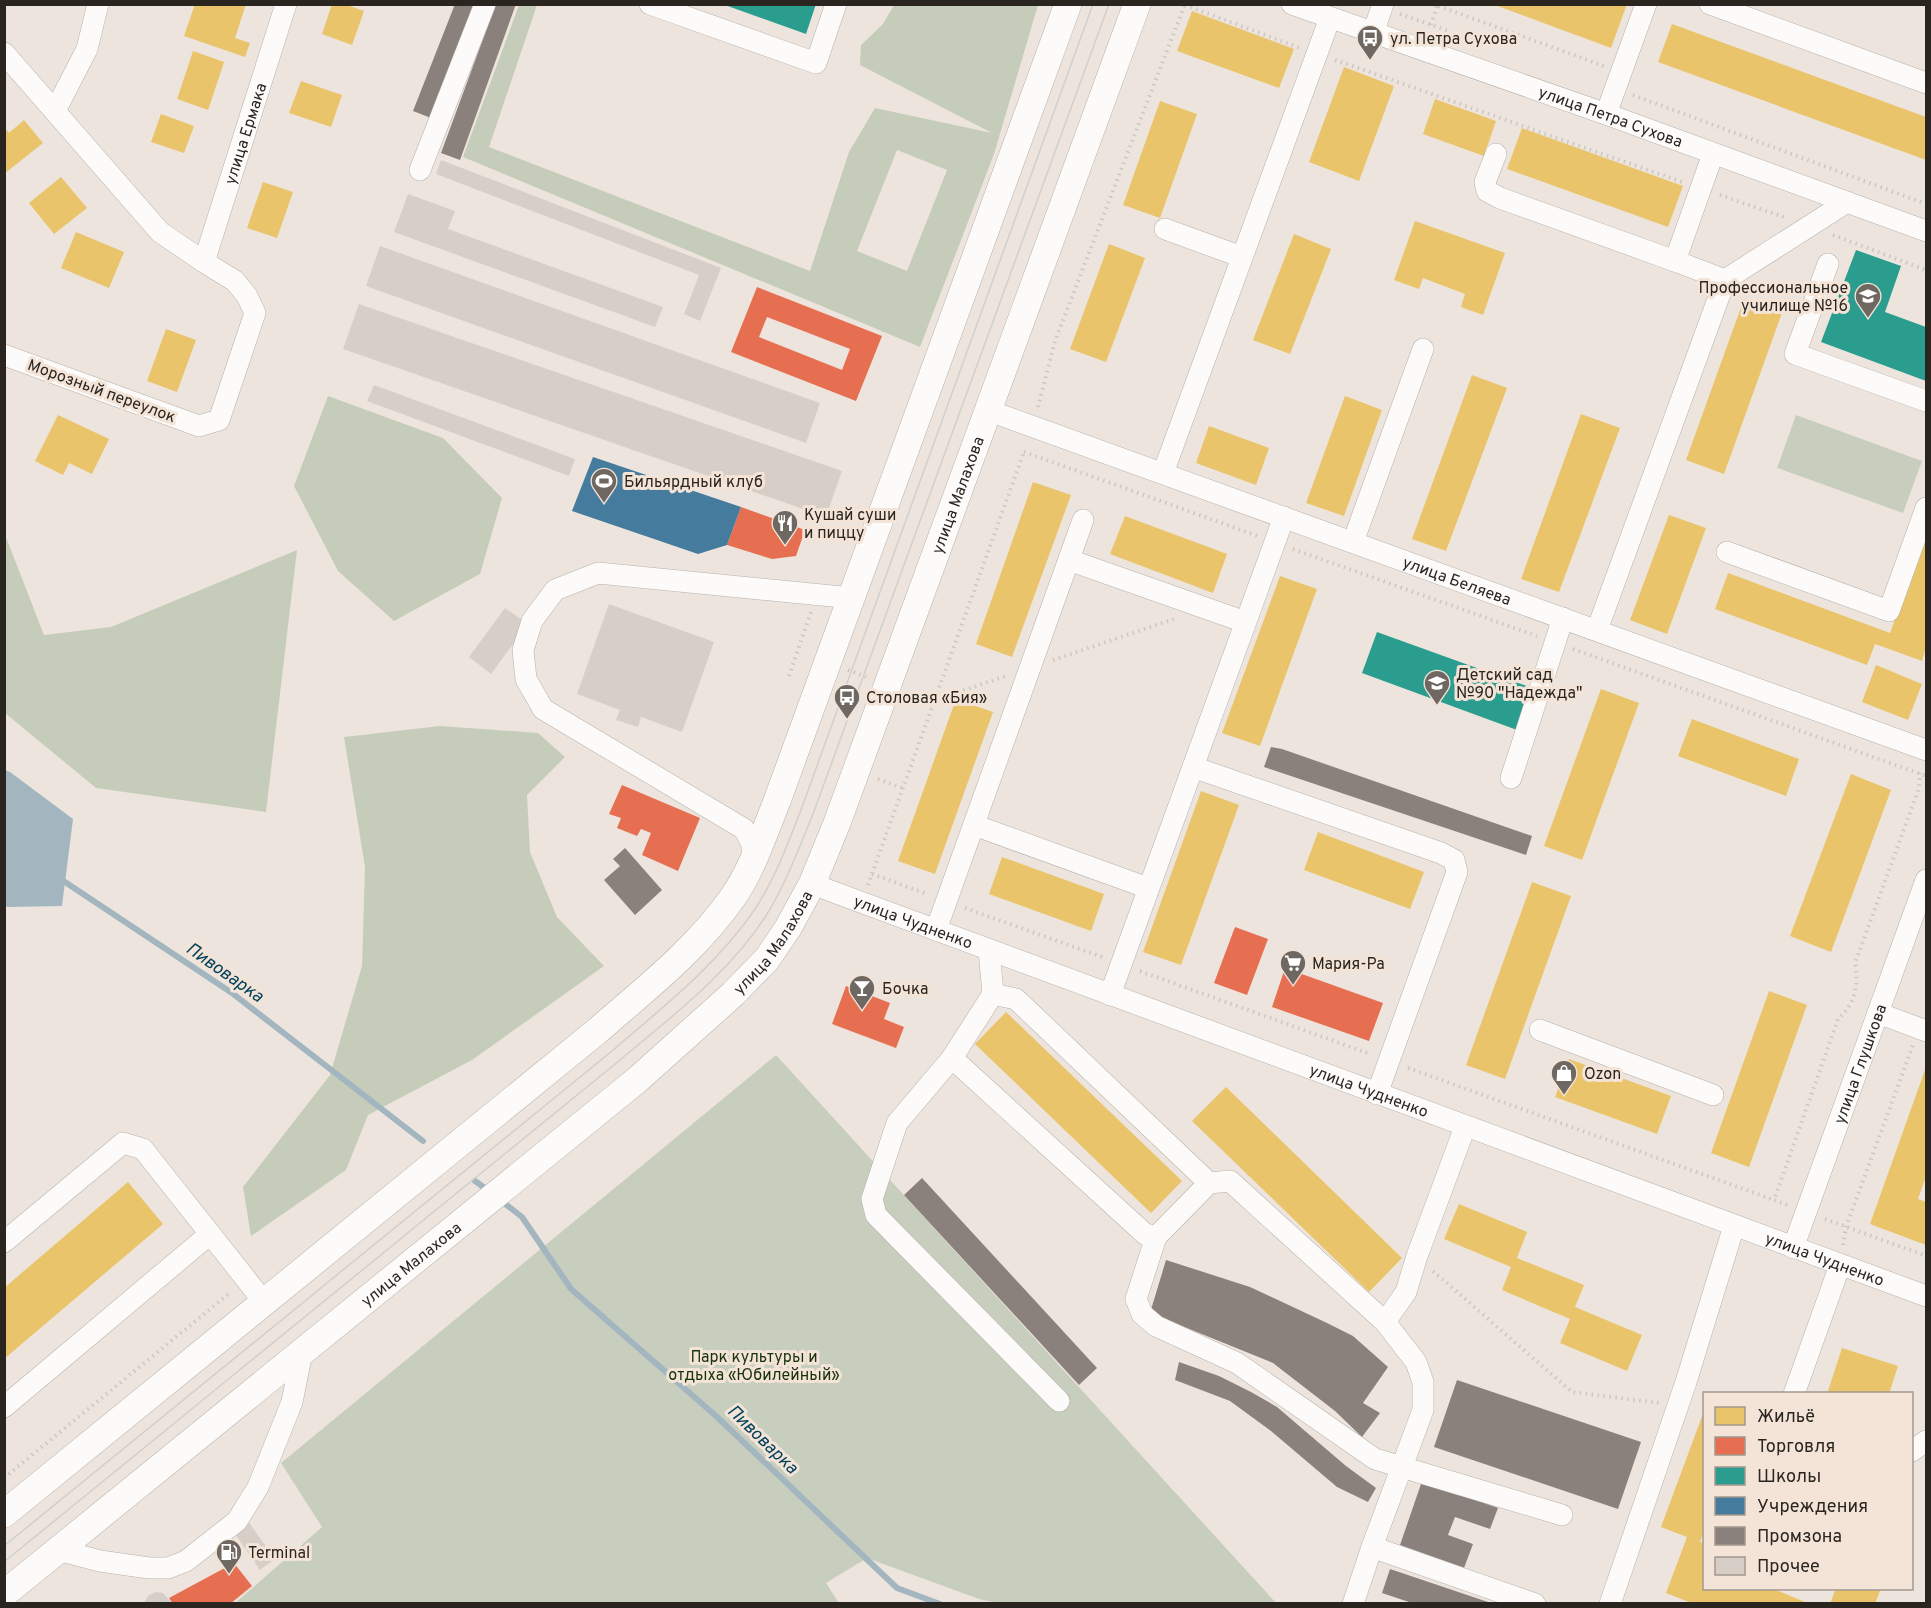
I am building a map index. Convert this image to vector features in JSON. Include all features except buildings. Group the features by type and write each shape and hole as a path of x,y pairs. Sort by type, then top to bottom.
{"main road":[{"path":"4,1514 596,1032 689,949 713,924 734,895 754,860 777,801 1068,4"},
{"name":"улица Малахова","path":"4,1594 637,1080 725,1001 766,959 788,928 812,884 841,812 1137,4"}],"street":[{"path":"55,111 87,49 98,4"},
{"name":"улица Ермака","path":"204,262 286,4"},
{"path":"420,170 485,4"},
{"path":"650,4 816,63 836,4"},
{"name":"улица Петра Сухова","path":"1292,4 1606,114 1926,231"},
{"path":"1606,114 1646,4"},
{"path":"1710,4 1748,11 1926,83"},
{"path":"1373,33 1383,6"},
{"path":"1163,473 1330,18"},
{"path":"4,52 160,232 204,262"},
{"path":"1496,154 1485,182 1487,191 1500,198 1725,280"},
{"path":"1675,261 1713,154"},
{"path":"1597,630 1725,280 1847,202"},
{"path":"1166,229 1242,257"},
{"name":"Морозный переулок","path":"4,355 199,426 219,420 255,313 247,296 235,281 204,262"},
{"path":"1828,264 1795,354 1926,401"},
{"path":"1353,542 1423,349"},
{"name":"улица Беляева","path":"987,410 1926,750"},
{"path":"1727,552 1889,611 1926,508"},
{"path":"1110,994 1284,517"},
{"path":"936,930 1083,520"},
{"path":"1069,560 1245,622"},
{"path":"754,860 752,844 744,830 543,710 526,679 524,651 532,621 555,590 598,573 852,597"},
{"path":"1511,778 1563,618"},
{"path":"1192,767 1441,853 1455,860 1457,872 1377,1094"},
{"path":"974,825 1148,888"},
{"name":"улица Глушкова","path":"1792,1248 1926,880"},
{"name":"улица Чудненко","path":"812,884 1926,1296"},
{"path":"989,950 993,994 952,1059 897,1123 872,1199 876,1215 1059,1401"},
{"path":"993,994 1016,999 1209,1183"},
{"path":"1878,1013 1923,1029"},
{"path":"1540,1030 1713,1095"},
{"path":"952,1059 1145,1234 1156,1237"},
{"path":"1385,1322 1406,1292 1465,1126"},
{"path":"4,1242 123,1143 143,1149 264,1302"},
{"path":"1357,1602 1372,1547 1402,1466 1423,1410 1424,1382 1416,1362 1385,1322 1230,1180 1209,1183 1156,1237 1136,1299 1142,1314 1156,1326 1237,1363 1375,1460 1402,1466 1562,1515"},
{"path":"1610,1604 1686,1383 1734,1226"},
{"path":"4,1407 210,1234"},
{"path":"1795,1392 1840,1265"},
{"path":"58,1550 100,1561 149,1568 168,1568 186,1561 237,1521 258,1487 292,1402 302,1352"},
{"path":"1913,1450 1926,1441"},
{"path":"1372,1547 1535,1604"}],"path":[{"path":"862,903 1033,426 1055,340 1185,5 1317,54 1809,226 1926,270"},
{"path":"1431,25 1435,5 1926,204"},
{"path":"1383,6 1451,32"},
{"path":"1024,452 1926,776"},
{"path":"935,700 1206,608"},
{"path":"877,778 903,788"},
{"path":"872,874 1774,1200"},
{"path":"1840,1265 1846,1227 1923,1029"},
{"path":"1417,1256 1572,1392 1663,1404 1686,1383"},
{"path":"4,1478 246,1280"}],"green space":[{"path":"519,5 537,5 489,147 810,271 849,152 875,108 992,133 860,65 861,45 883,24 894,5 1038,5 994,154 920,347 463,157","holes":["897,150 947,170 907,271 857,251"]},
{"path":"328,396 443,438 502,498 480,574 394,621 338,571 294,486"},
{"path":"1796,415 1922,461 1903,513 1777,468"},
{"path":"4,532 44,635 111,627 297,550 266,812 96,788 5,713"},
{"path":"440,726 538,733 565,757 527,795 530,852 557,917 604,966 472,1060 368,1115 346,1170 251,1236 243,1187 330,1075 362,966 365,867 344,737"},
{"name":"Парк культуры и отдыха «Юбилейный»","path":"776,1055 1276,1603 997,1603 979,1599 867,1558 826,1583 839,1603 234,1604 322,1527 281,1463"}],"water":[{"path":"5,770 73,819 62,906 7,907 5,905"}],"waterway":[{"name":"Пивоварка","path":"59,878 232,993 423,1141"},
{"name":"Пивоварка","path":"475,1181 489,1191"},
{"name":"Пивоварка","path":"499,1199 522,1217 571,1289 716,1416 897,1588 940,1604"}],"tram line":[{"path":"4,1546 670,1002 724,949 755,909 775,873 801,810 1093,4"},
{"path":"4,1562 660,1027 736,956 767,914 792,865 813,814 1109,4"}],"place":[{"name":"ул. Петра Сухова","path":"1370,61"},
{"name":"Профессиональное училище №16","path":"1868,319"},
{"name":"Бильярдный клуб","path":"604,504"},
{"name":"Кушай суши и пиццу","path":"785,546"},
{"name":"Детский сад №90 \"Надежда\"","path":"1437,706"},
{"name":"Столовая «Бия»","path":"847,720"},
{"name":"Мария-Ра","path":"1293,986"},
{"name":"Бочка","path":"862,1011"},
{"name":"Ozon","path":"1564,1096"},
{"name":"Terminal","path":"229,1575"}]}
